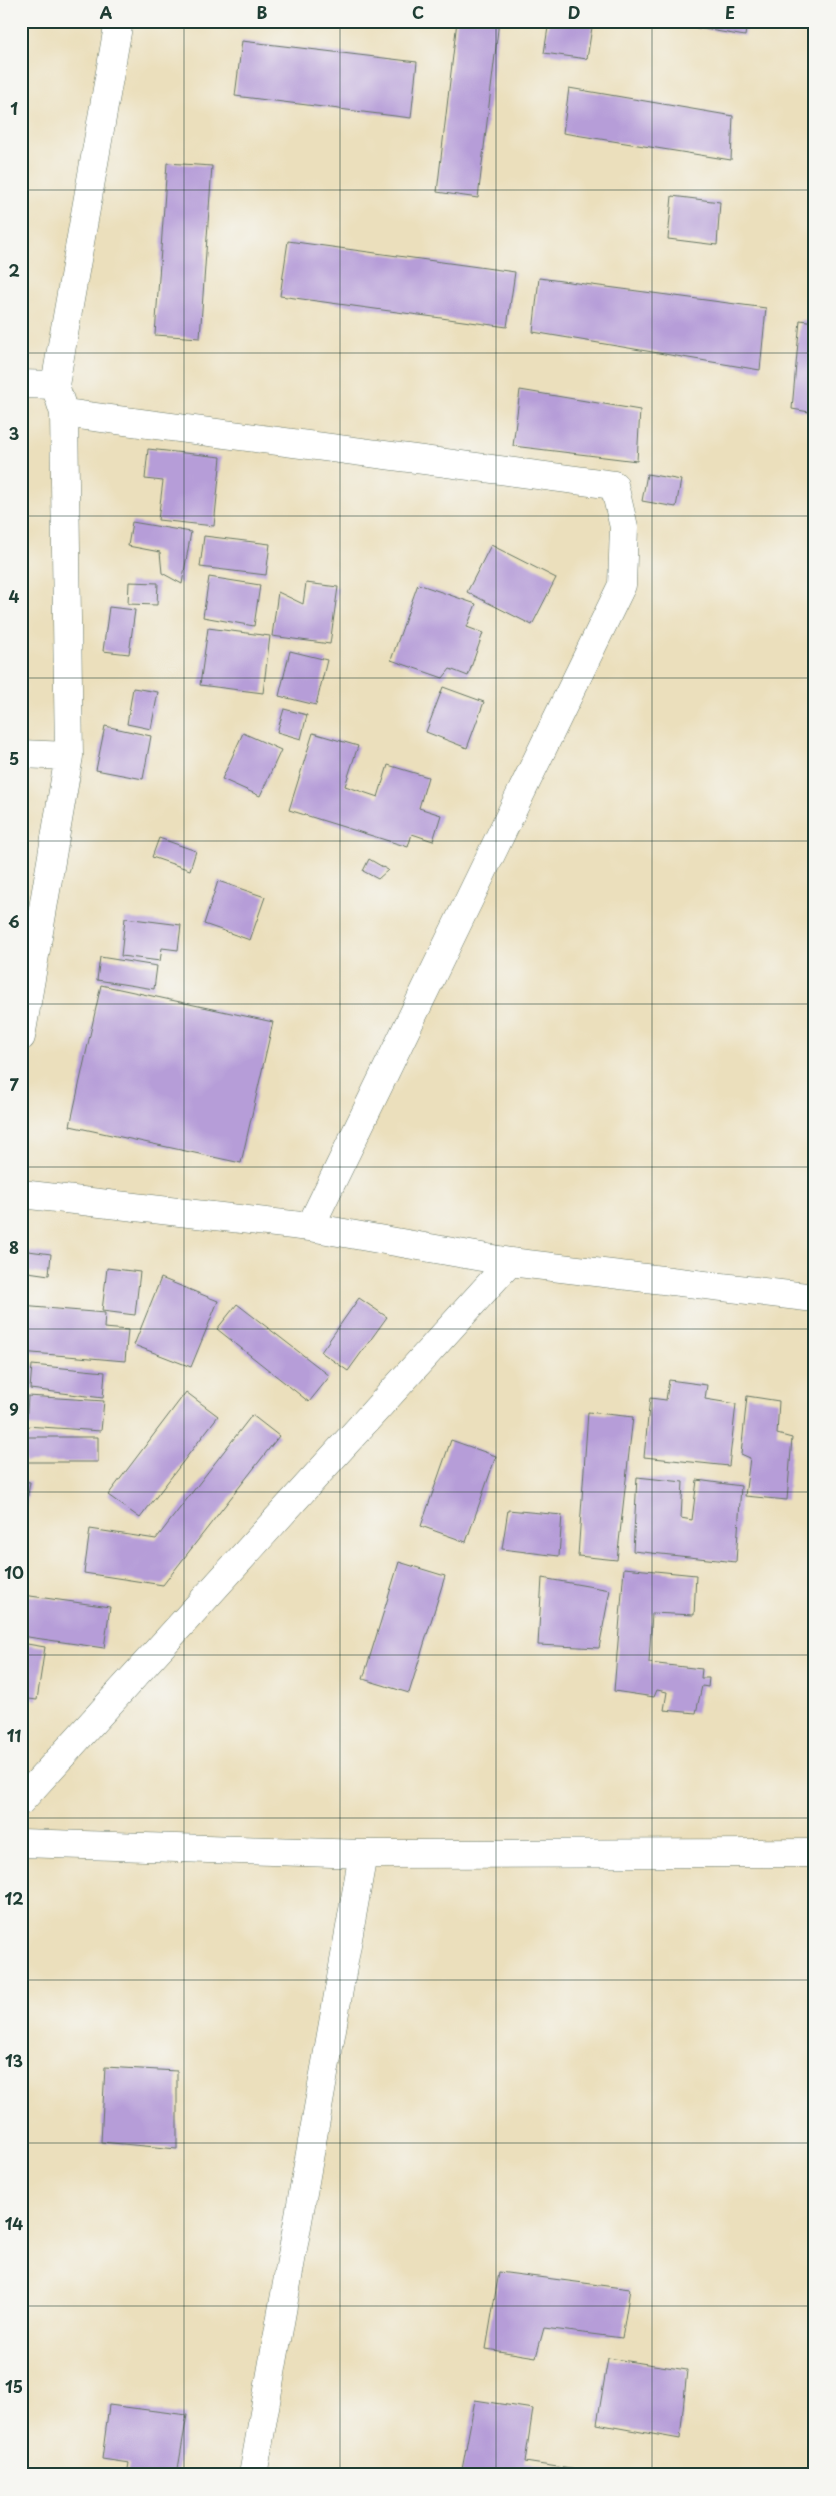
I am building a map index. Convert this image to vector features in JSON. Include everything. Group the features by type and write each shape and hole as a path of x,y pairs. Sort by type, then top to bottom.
{"street":[{"path":"21,1037 69,756 64,413 55,385 119,21"},
{"path":"21,384 55,385"},
{"path":"64,413 614,485 624,527 622,585 310,1227"},
{"path":"21,754 69,756"},
{"path":"21,1194 310,1227 510,1262 815,1298"},
{"path":"21,1801 510,1262"},
{"path":"21,1843 363,1854 815,1853"},
{"path":"253,2475 363,1854"}],"building":[{"path":"457,21 499,21 478,198 437,192"},
{"path":"549,21 593,21 587,59 544,53"},
{"path":"657,21 747,21 745,36"},
{"path":"242,41 417,62 411,118 235,96"},
{"path":"569,88 733,116 731,160 563,133"},
{"path":"167,163 212,166 200,338 155,335"},
{"path":"672,196 720,202 717,245 668,239"},
{"path":"288,241 515,272 507,327 280,296"},
{"path":"539,278 766,308 760,370 533,332"},
{"path":"800,320 815,322 815,413 792,409"},
{"path":"520,390 640,410 637,461 513,446"},
{"path":"148,449 221,457 214,526 158,520 163,481 145,479"},
{"path":"647,474 681,480 676,507 642,501"},
{"path":"132,522 191,532 182,584 162,573 160,552 128,546"},
{"path":"204,536 270,544 266,575 200,567"},
{"path":"491,545 556,578 532,625 467,592"},
{"path":"209,577 260,585 254,626 203,617"},
{"path":"129,582 158,583 157,605 128,604"},
{"path":"306,583 338,587 330,644 272,636 278,592 303,604"},
{"path":"418,584 476,604 467,627 483,633 468,676 450,669 443,678 391,660"},
{"path":"109,607 135,610 129,654 103,651"},
{"path":"208,628 270,636 263,693 200,685"},
{"path":"290,651 327,660 316,705 279,696"},
{"path":"443,687 484,702 467,748 426,732"},
{"path":"133,688 158,692 151,729 127,724"},
{"path":"284,709 307,715 301,739 277,732"},
{"path":"105,726 151,736 143,779 96,770"},
{"path":"243,733 281,750 260,796 222,779"},
{"path":"313,733 358,746 345,786 378,797 388,765 428,777 419,808 441,815 433,841 412,834 408,847 289,810"},
{"path":"159,838 196,851 190,870 152,857"},
{"path":"369,859 388,870 378,879 363,871"},
{"path":"218,881 265,897 250,940 204,924"},
{"path":"125,918 181,925 178,950 162,948 160,961 121,956"},
{"path":"100,957 157,966 154,989 97,980"},
{"path":"101,985 273,1022 241,1163 70,1126"},
{"path":"21,1250 51,1254 49,1275 21,1271"},
{"path":"107,1268 140,1272 135,1315 102,1311"},
{"path":"161,1278 218,1301 191,1367 134,1345"},
{"path":"359,1298 387,1317 348,1371 321,1352"},
{"path":"237,1304 330,1376 309,1402 217,1329"},
{"path":"21,1306 105,1313 104,1328 128,1330 125,1361 21,1352"},
{"path":"32,1365 105,1372 103,1398 30,1389"},
{"path":"669,1380 707,1385 705,1399 736,1404 729,1466 644,1457 650,1398 666,1400"},
{"path":"186,1392 218,1416 140,1518 108,1495"},
{"path":"28,1396 104,1401 101,1431 26,1426"},
{"path":"747,1396 779,1401 777,1434 792,1438 787,1500 745,1496 750,1458 741,1454"},
{"path":"588,1412 633,1417 617,1560 578,1556"},
{"path":"252,1415 279,1436 163,1585 84,1573 90,1529 156,1539"},
{"path":"25,1437 98,1437 98,1462 25,1462"},
{"path":"451,1440 496,1456 466,1542 421,1526"},
{"path":"637,1477 683,1482 681,1518 692,1520 697,1480 741,1486 736,1562 633,1551"},
{"path":"21,1481 30,1482 23,1525 21,1525"},
{"path":"508,1510 562,1515 559,1556 502,1549"},
{"path":"399,1562 445,1576 409,1693 363,1679"},
{"path":"624,1568 696,1575 694,1615 652,1613 649,1663 702,1669 701,1678 709,1678 708,1687 702,1686 696,1713 664,1710 667,1692 657,1690 654,1697 614,1691"},
{"path":"542,1578 610,1590 599,1648 538,1645"},
{"path":"23,1595 110,1607 104,1648 21,1636"},
{"path":"21,1643 45,1647 37,1700 21,1698"},
{"path":"105,2067 177,2071 177,2149 101,2142"},
{"path":"499,2272 630,2289 622,2338 544,2328 536,2357 486,2349"},
{"path":"608,2358 687,2370 680,2439 597,2424"},
{"path":"475,2400 533,2409 525,2462 590,2472 590,2475 461,2475"},
{"path":"109,2405 187,2415 177,2475 127,2475 129,2463 102,2459"}]}
